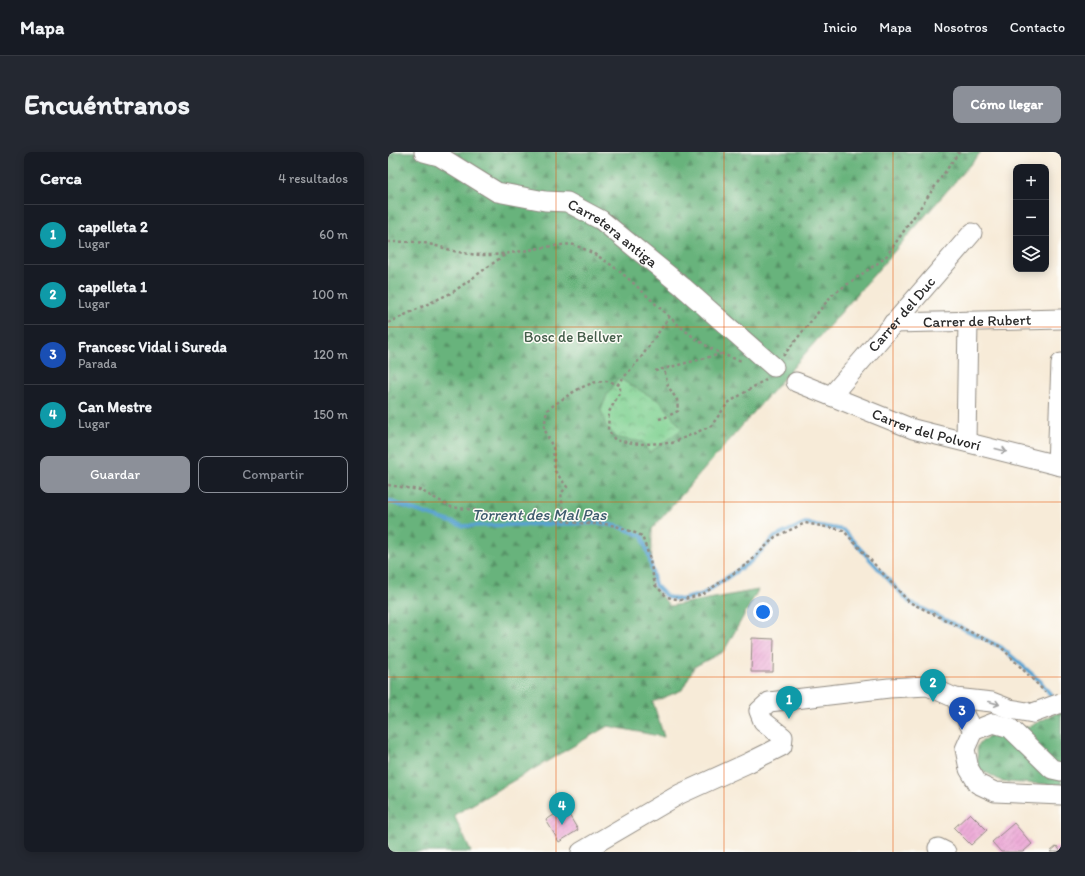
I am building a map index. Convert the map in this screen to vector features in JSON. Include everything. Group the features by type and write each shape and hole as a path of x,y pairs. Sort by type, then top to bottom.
{"street":[{"name":"Carretera antiga","path":"424,152 439,156 497,192 567,202 601,220 774,366"},
{"name":"Carrer del Duc","path":"831,396 972,233"},
{"name":"Carrer de Rubert","path":"893,323 1061,319"},
{"path":"966,441 968,321"},
{"path":"1059,466 1061,364"},
{"name":"Carrer del Polvorí","path":"796,382 913,429 966,441 1059,466"},
{"path":"581,852 680,794 782,746 784,737 763,721 759,711 769,702 890,688 928,686 955,698 992,702 1010,709 1033,713 1056,700"},
{"path":"955,698 973,731"},
{"path":"1061,771 1052,769 1010,728 993,723 973,731 965,749 969,768 978,784 995,792 1061,795"}],"path":[{"path":"589,524 583,518 564,517 561,493 567,487 555,471 552,448 544,428 547,410 565,397 586,386 606,381 620,385 620,392 610,412 608,430 615,440 639,444 672,443 711,426 728,403 764,382 774,366 832,295 885,258 959,152"},
{"path":"388,242 424,243 456,252 480,255 506,254 573,244 625,274 670,316 704,344 732,358 746,362"},
{"path":"388,323 453,292 506,254"},
{"path":"617,385 640,359 670,316"},
{"path":"655,371 722,353"},
{"path":"659,419 678,410 677,400 668,386 664,369"},
{"path":"388,485 420,490 451,507 589,524 602,523 620,527 642,536 650,556 655,585 667,597 682,600 703,594 750,562 775,537 805,523 843,530 909,602 1002,647 1056,700"}],"green space":[{"name":"Bosc de Bellver","path":"388,152 981,152 652,529 651,585 670,606 758,590 724,651 694,667 682,690 653,702 664,737 608,726 454,815 471,852 388,852"},
{"path":"618,378 661,402 682,429 649,453 643,442 617,438 606,426 601,410 607,395"},
{"path":"1061,711 1061,785 1003,782 978,768 977,746 994,731 1028,727"}],"building":[{"path":"752,638 774,639 773,672 751,672"},
{"path":"565,808 578,830 559,842 546,820"},
{"path":"970,813 987,830 971,845 954,828"},
{"path":"1014,823 1032,844 1023,852 1001,852 992,842"},
{"path":"1057,846 1061,852 1050,852"}],"waterway":[{"name":"Torrent des Mal Pas","path":"388,501 463,526 602,523 620,527 642,536 649,556 655,585 667,597 681,600 703,594 750,562 775,537 805,523 843,530 909,602 1001,647 1040,681 1054,699"}],"place":[{"name":"capelleta 1","path":"933,702"},
{"name":"capelleta 2","path":"789,719"},
{"name":"Francesc Vidal i Sureda","path":"962,730"},
{"name":"Can Mestre","path":"562,825"}]}
